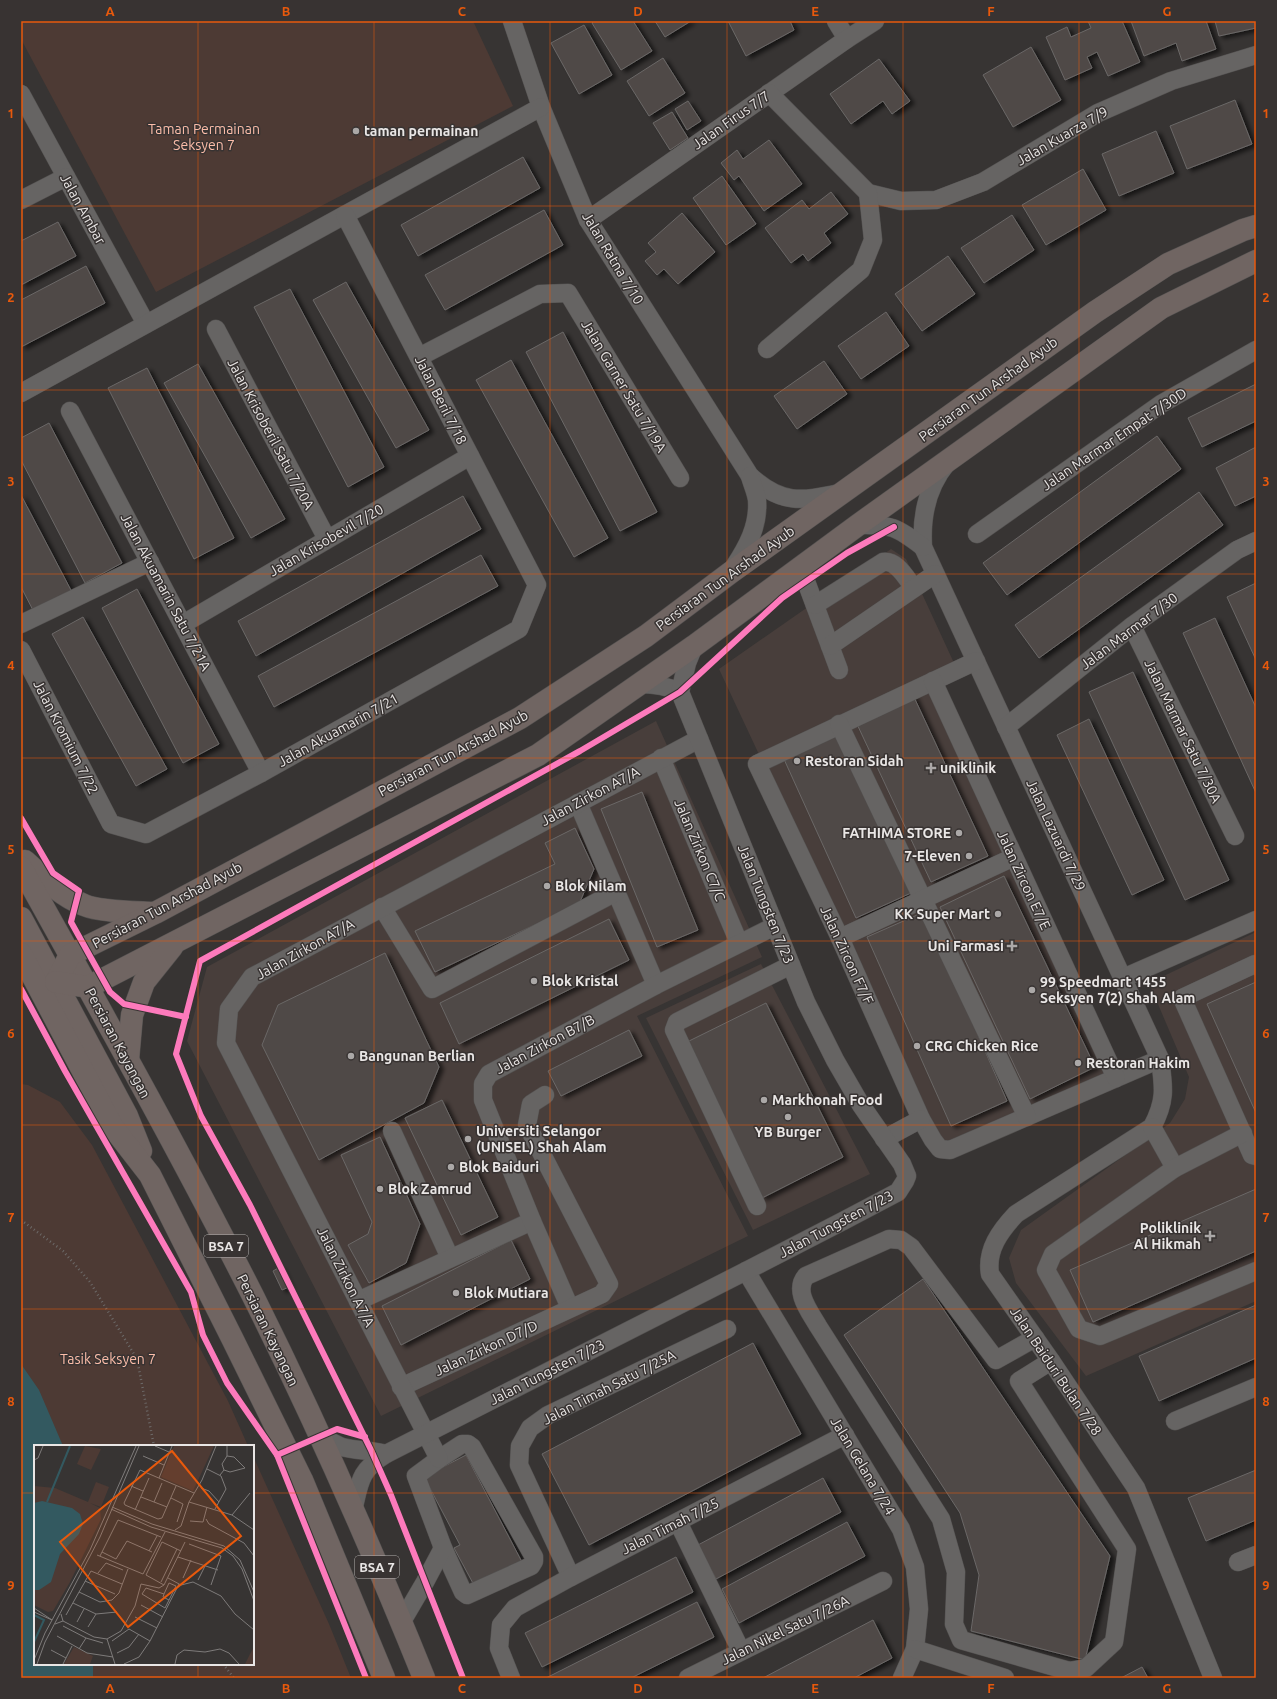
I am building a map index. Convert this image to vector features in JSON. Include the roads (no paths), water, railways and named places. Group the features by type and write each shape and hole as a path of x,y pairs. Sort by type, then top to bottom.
{"main road":[{"name":"Persiaran Tun Arshad Ayub","path":"70,955 155,913 520,718 646,636 730,572 1089,316 1168,264 1243,230 1256,226"},
{"path":"56,982 88,987 538,755 694,646 954,455 1161,308 1256,260"},
{"path":"21,857 50,884 84,906 111,910 155,913"},
{"name":"Persiaran Kayangan","path":"21,867 128,1060 253,1296 320,1435 424,1678"},
{"path":"21,918 127,1116 150,1175"},
{"path":"128,1060 132,1015 144,982 176,942"},
{"name":"BSA 7","path":"21,954 112,1126 150,1175 232,1338 302,1480 384,1678"},
{"path":"56,982 70,955"}],"street":[{"name":"Jalan Ratna 7/10","path":"512,21 541,107 588,220 750,476 762,487 776,495 787,498 809,500 841,493"},
{"path":"836,21 847,39"},
{"name":"Jalan Firus 7/7","path":"588,220 875,21"},
{"name":"Jalan Kuarza 7/9","path":"868,193 901,201 936,200 983,182 1098,113 1171,81 1256,55"},
{"path":"767,348 861,270 873,240 868,193 770,93"},
{"name":"Jalan Ambar","path":"21,94 146,324"},
{"path":"21,392 541,107"},
{"path":"21,200 66,177"},
{"name":"Jalan Beril 7/18","path":"345,215 537,585"},
{"name":"Jalan Garner Satu 7/19A","path":"419,357 540,294 568,293 680,478"},
{"name":"Jalan Krisoberil Satu 7/20A","path":"216,329 327,539"},
{"name":"Jalan Marmar Empat 7/30D","path":"977,534 1161,404 1256,350"},
{"name":"Jalan Akuamarin Satu 7/21A","path":"70,411 261,773"},
{"path":"923,547 924,512 928,498 941,471 954,455"},
{"name":"Jalan Krisobevil 7/20","path":"183,624 470,456"},
{"name":"Jalan Ratna 7/10","path":"730,572 747,548 752,536 757,512 757,500 750,476"},
{"path":"858,525 878,524 894,527 923,547"},
{"name":"Jalan Marmar 7/30","path":"1006,727 1132,626 1237,550 1256,541"},
{"name":"Jalan Lazuardi 7/29","path":"923,547 1160,1059 1164,1100 1152,1127"},
{"path":"815,605 883,562 890,561 895,564 914,588"},
{"path":"21,624 150,562"},
{"path":"801,568 839,670"},
{"path":"830,646 935,574"},
{"name":"Jalan Akuamarin 7/21","path":"111,824 146,834 261,773 519,629 537,585"},
{"name":"Jalan Marmar Satu 7/30A","path":"1132,626 1234,836"},
{"path":"640,684 656,684 669,687 680,692 687,663 694,646"},
{"name":"Jalan Kromium 7/22","path":"21,650 111,824"},
{"name":"Jalan Zircon F7/F","path":"976,661 756,764 840,938 921,1119 940,1149 950,1150 1160,1059"},
{"name":"Jalan Zircon E7/E","path":"933,681 1116,1078"},
{"name":"Jalan Tungsten 7/23","path":"353,1511 364,1471 386,1454 898,1192 907,1176 902,1164 861,1105 835,1060 806,1002 680,692"},
{"path":"839,724 1027,1117"},
{"name":"Jalan Zirkon A7/A","path":"439,1459 226,1043 229,1009 252,977 699,739"},
{"name":"Jalan Zirkon C7/C","path":"662,758 739,943"},
{"path":"578,803 656,985"},
{"path":"840,938 1014,857"},
{"path":"382,907 432,989 616,892"},
{"path":"1123,978 1256,920"},
{"name":"Jalan Zirkon B7/B","path":"570,1308 532,1221 483,1100 483,1084 489,1074 656,985 775,926"},
{"path":"757,1206 674,1030 678,1022 790,964"},
{"path":"1256,966 1255,964 1182,998 1252,1155 1256,1156"},
{"name":"Jalan Zirkon D7/D","path":"401,1387 602,1294 609,1284 527,1125 530,1104 545,1095"},
{"path":"884,1139 921,1119"},
{"path":"1152,1127 1175,1168"},
{"name":"Jalan Baiduri Bulan 7/28","path":"1152,1127 1016,1214 1002,1230 990,1252 988,1264 990,1274 1051,1361 1136,1488 1213,1678"},
{"path":"392,1131 450,1258"},
{"path":"1243,1133 1175,1168 1053,1254 1046,1270 1079,1329 1100,1336 1256,1271"},
{"path":"358,1301 532,1221"},
{"path":"1035,1338 996,1360 911,1247 901,1240 889,1239 806,1276 802,1280 801,1295 818,1326 941,1519 956,1572 954,1624 961,1640 1068,1671 1086,1668 1114,1642 1127,1549 1019,1381 1051,1361"},
{"name":"Jalan Gelana 7/24","path":"746,1271 901,1529 915,1567 919,1609 915,1649 902,1678"},
{"name":"Jalan Timah Satu 7/25A","path":"572,1577 519,1465 520,1446 530,1428 548,1415 727,1329"},
{"path":"1175,1421 1256,1387"},
{"path":"320,1435 340,1446 357,1450 371,1450 386,1454"},
{"name":"Jalan Timah 7/25","path":"511,1678 499,1648 501,1625 515,1608 845,1435"},
{"path":"462,1444 468,1444 472,1447 534,1557 534,1561 531,1566 467,1595 463,1592 443,1548 416,1476 462,1444"},
{"path":"678,1522 741,1651"},
{"path":"401,1622 443,1548"},
{"path":"1238,1562 1256,1555"},
{"name":"Jalan Nikel Satu 7/26A","path":"688,1678 883,1581"},
{"path":"915,1649 1005,1678"}],"water":[{"name":"Tasik Seksyen 7","path":"21,1364 39,1390 63,1445 34,1445 34,1665 93,1665 93,1678 21,1678"}],"place":[{"name":"taman permainan","path":"356,131"},
{"name":"Restoran Sidah","path":"797,761"},
{"name":"uniklinik","path":"931,768"},
{"name":"FATHIMA STORE","path":"959,833"},
{"name":"7-Eleven","path":"969,856"},
{"name":"Blok Nilam","path":"547,886"},
{"name":"KK Super Mart","path":"998,914"},
{"name":"Uni Farmasi","path":"1012,946"},
{"name":"Blok Kristal","path":"534,981"},
{"name":"99 Speedmart 1455 Seksyen 7(2) Shah Alam","path":"1032,990"},
{"name":"CRG Chicken Rice","path":"917,1046"},
{"name":"Bangunan Berlian","path":"351,1056"},
{"name":"Restoran Hakim","path":"1078,1063"},
{"name":"Markhonah Food","path":"764,1100"},
{"name":"YB Burger","path":"788,1117"},
{"name":"Universiti Selangor (UNISEL) Shah Alam","path":"468,1139"},
{"name":"Blok Baiduri","path":"451,1167"},
{"name":"Blok Zamrud","path":"380,1189"},
{"name":"Poliklinik Al Hikmah","path":"1210,1236"},
{"name":"Blok Mutiara","path":"456,1293"}],"park label":[{"name":"Taman Permainan Seksyen 7","path":"204,138"}]}
